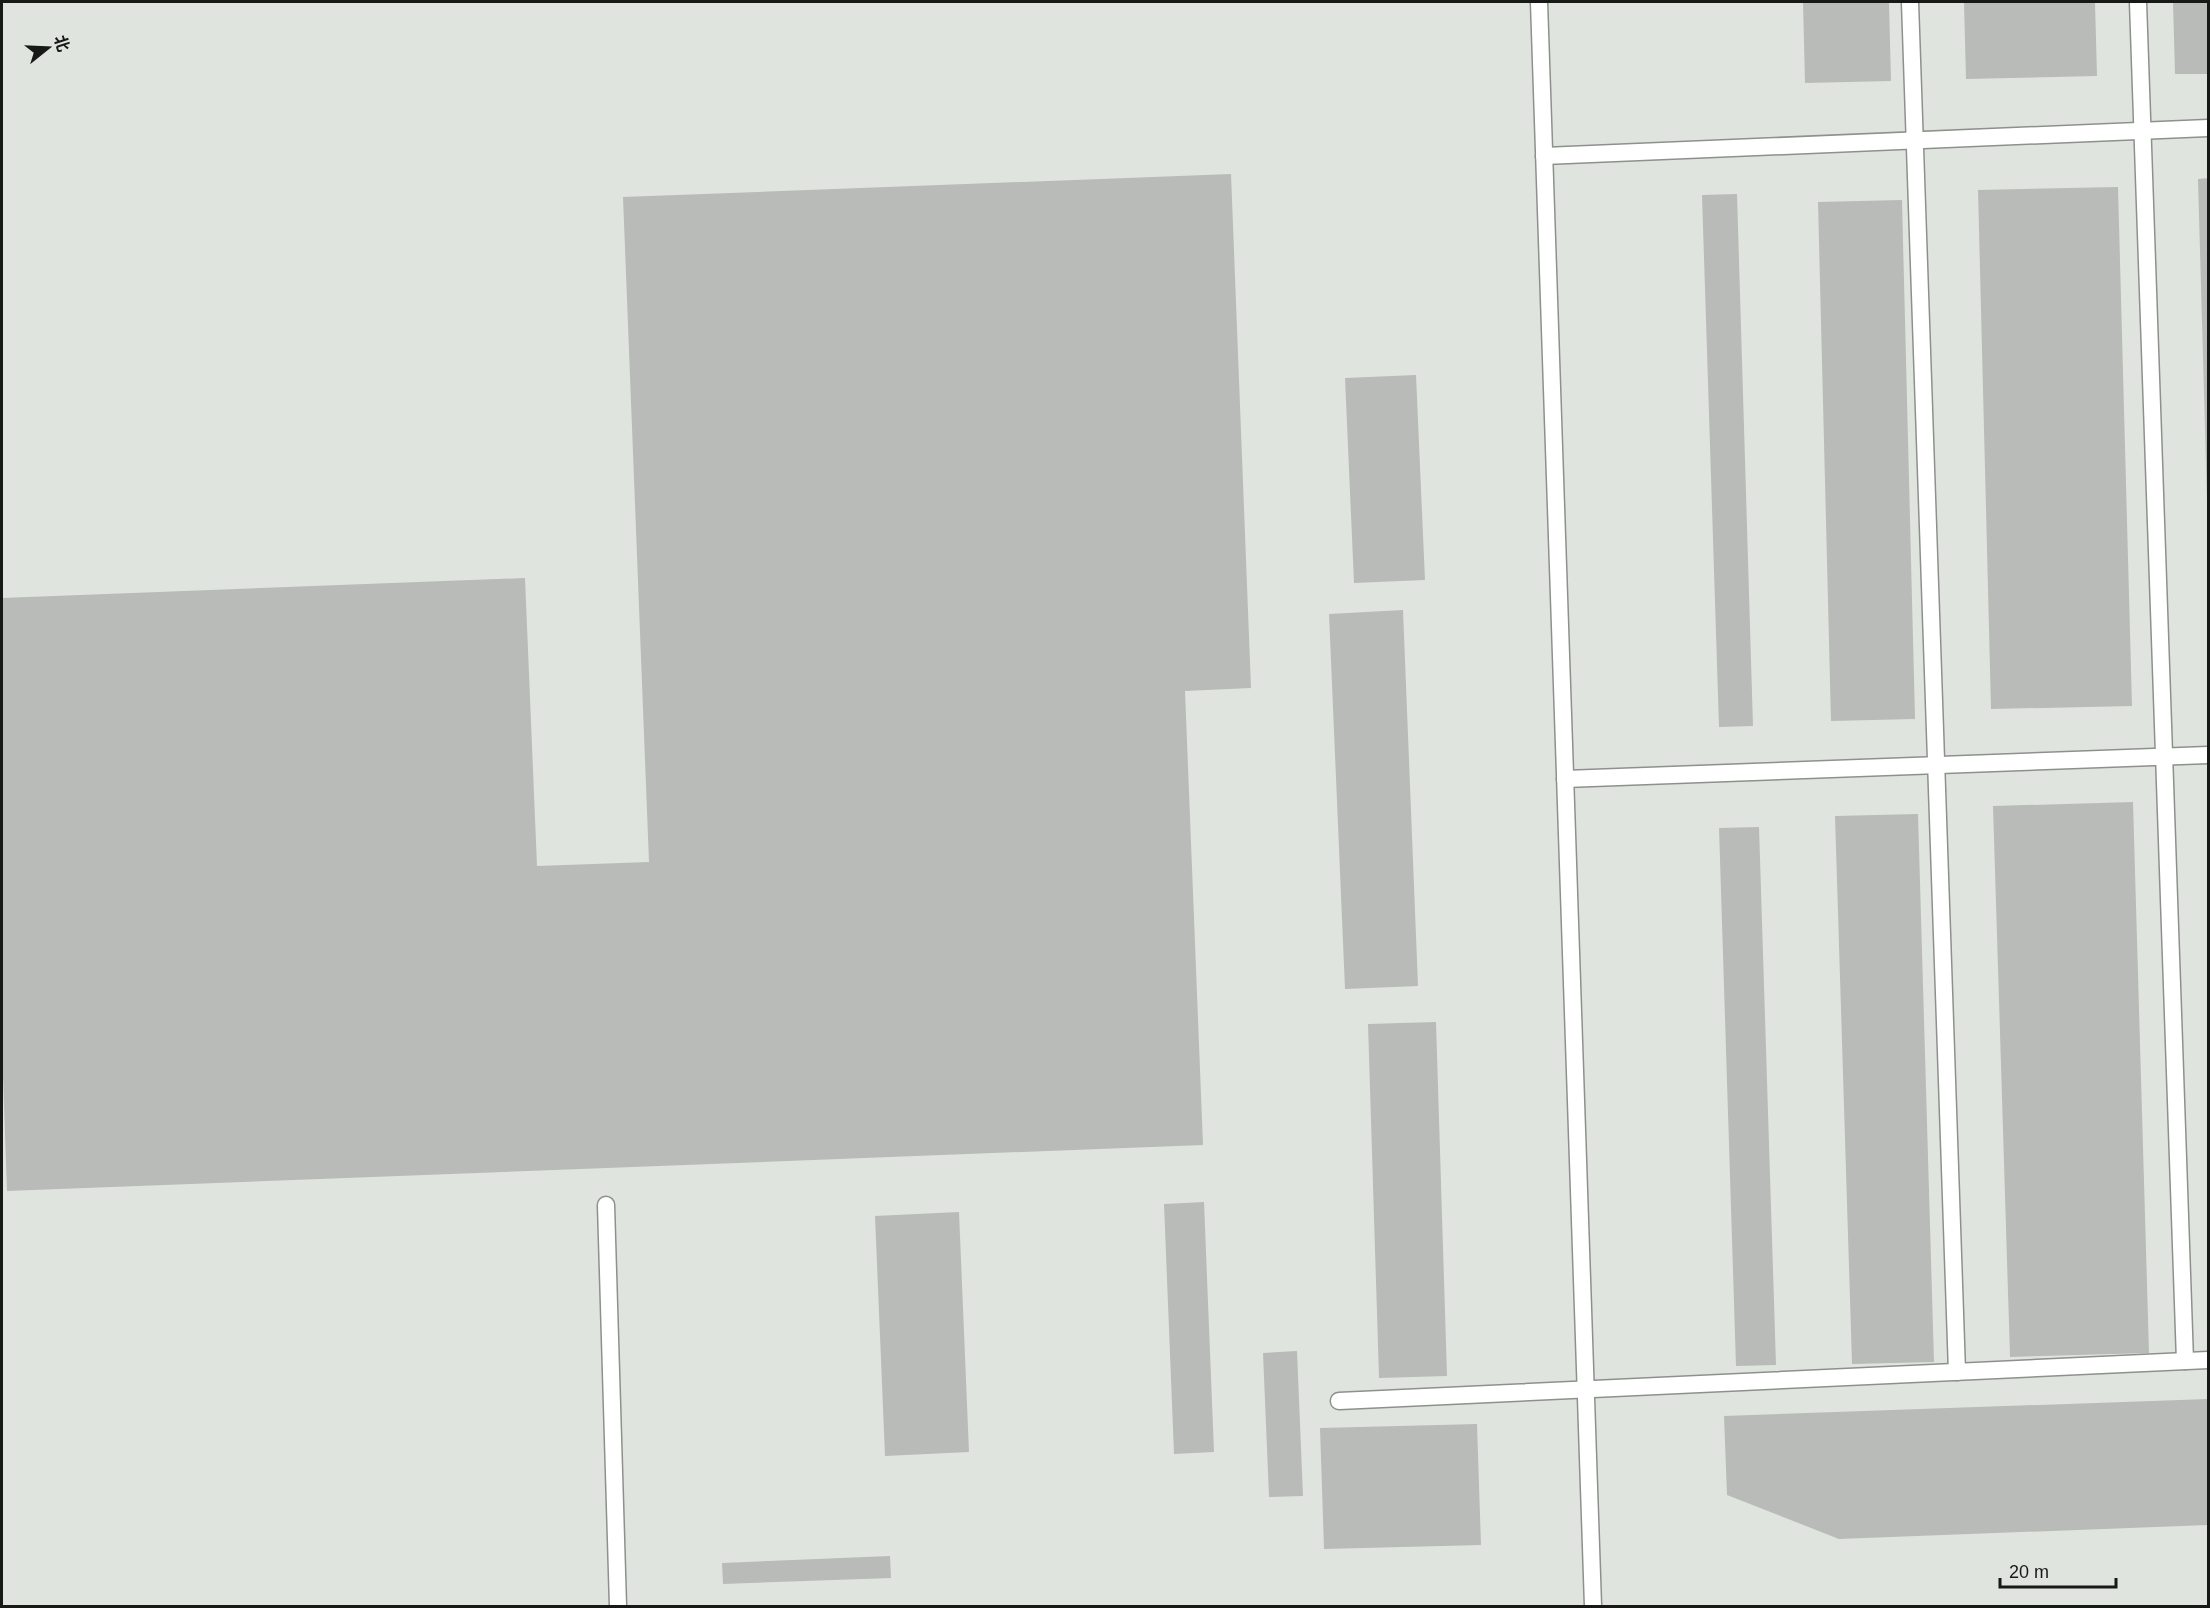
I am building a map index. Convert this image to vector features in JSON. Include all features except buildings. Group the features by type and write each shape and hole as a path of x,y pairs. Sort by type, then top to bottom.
{"lane":[{"path":"1539,2 1593,1606"},
{"path":"1910,2 1957,1372"},
{"path":"2139,2 2185,1361"},
{"path":"1544,156 2208,128"},
{"path":"1565,779 2208,755"},
{"path":"606,1205 618,1606"},
{"path":"1339,1401 2208,1360"}]}
